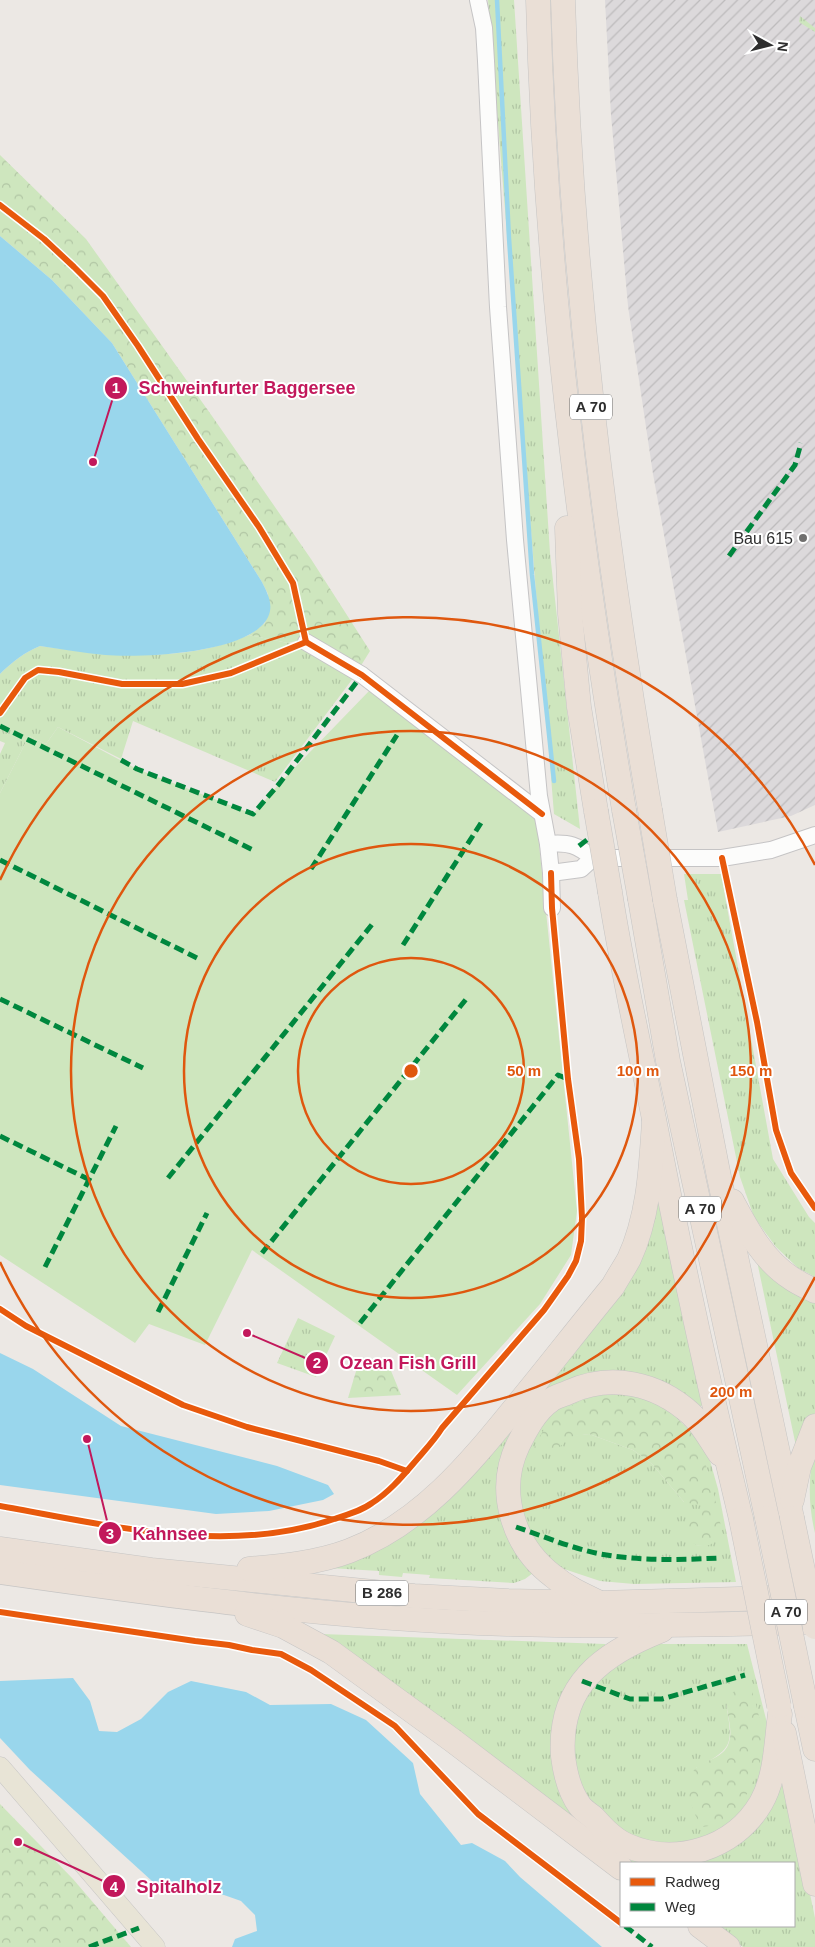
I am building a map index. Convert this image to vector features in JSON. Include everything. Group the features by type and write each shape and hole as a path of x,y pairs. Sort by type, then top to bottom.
{"highway":[{"name":"A 70","path":"538,0 545,151 558,322 589,594 624,810 670,1070 815,1749"},
{"name":"A 70","path":"563,0 574,229 591,404 615,595 665,900 719,1177 815,1627"},
{"path":"571,446 566,528 570,614 579,707 625,982 664,1178 741,1519 815,1884"},
{"path":"165,1571 239,1570 312,1562 350,1550 398,1527 429,1504 462,1471 518,1404 613,1286 629,1259 640,1230 647,1200 654,1121"},
{"path":"719,1177 744,1224 762,1251 790,1278 815,1291"},
{"path":"599,1602 574,1590 552,1576 534,1557 518,1535 510,1506 508,1486 510,1461 527,1426 551,1400 597,1382 623,1382 659,1392 691,1414 707,1434 729,1468"},
{"path":"791,1513 799,1467 815,1426"},
{"name":"B 286","path":"0,1549 165,1571 414,1596 508,1601 599,1602 815,1597"},
{"name":"B 286","path":"0,1572 208,1600 317,1612 506,1624 674,1626 815,1622"},
{"path":"208,1600 284,1626 331,1652 452,1740 620,1867"},
{"path":"674,1626 618,1649 582,1681 565,1718 562,1739 568,1783 580,1806 607,1832 625,1844 648,1851 674,1854 697,1852 721,1842 736,1833 753,1816 769,1784 774,1761 780,1710"},
{"path":"701,1927 728,1947"}],"main road":[{"path":"0,1766 155,1947"}],"street":[{"path":"478,0 484,28 498,307 515,540 539,796 548,844 551,873 552,908"},
{"path":"306,642 362,675 542,814"},
{"path":"551,873 581,868 593,858 722,858 771,850 815,835"},
{"path":"548,844 562,842 579,846 593,858"}],"shaded area":[{"path":"605,0 815,0 815,805 791,816 718,832 653,474 628,306 611,115"}],"green space":[{"path":"488,0 514,0 550,553 580,829 554,814"},
{"path":"800,16 815,28 815,32 799,22"},
{"path":"0,155 86,239 311,559 370,651 357,672 312,637 288,643 249,635 265,623 268,594 262,582 112,343 52,280 0,236"},
{"path":"249,635 312,648 354,677 275,782 133,721 121,759 58,727 46,744 29,736 0,793 0,754 5,743 0,741 0,674 24,654 40,646 119,654 172,654 224,644"},
{"path":"369,691 382,692 536,815 577,1211 571,1255 540,1304 457,1395 252,1250 205,1345 149,1324 135,1343 0,1255 0,793 29,736 46,744 58,727 137,769 253,814 279,784"},
{"path":"684,874 721,874 773,1159 809,1217 815,1223 815,1277 798,1268 776,1247 754,1217 740,1177 684,900 688,900"},
{"path":"659,1187 705,1404 701,1406 675,1387 648,1376 587,1375 502,1458 533,1573 525,1579 514,1583 429,1578 430,1575 403,1573 402,1577 379,1575 379,1571 330,1568 511,1427 573,1355 636,1268"},
{"path":"754,1247 815,1294 815,1413 804,1429 797,1451"},
{"path":"298,1318 335,1336 316,1377 277,1363"},
{"path":"389,1366 401,1395 348,1398 357,1368"},
{"path":"605,1390 665,1402 705,1443 718,1489 736,1582 634,1584 600,1581 564,1569 550,1560 541,1551 522,1519 516,1482 527,1440 552,1411 570,1401","holes":["664,1412 684,1423 697,1442 708,1473 684,1502 652,1464 633,1450 589,1434 569,1436","711,1513 719,1524 720,1530 718,1535 710,1544 696,1545"]},
{"path":"593,1396 623,1397 640,1400 674,1416 688,1428 698,1443 716,1503 702,1506 684,1502 652,1464 633,1450 589,1434 569,1437 554,1451 545,1453 533,1451 543,1431 556,1416 573,1405"},
{"path":"815,1446 815,1533 811,1512 810,1490 811,1467"},
{"path":"703,1510 715,1516 721,1528 715,1540 703,1546 691,1540 685,1528 691,1516"},
{"path":"321,1634 605,1644 606,1647 561,1706 590,1831"},
{"path":"656,1644 747,1644 767,1723 765,1771 745,1812 722,1830 693,1841 674,1843 648,1841 631,1836 616,1828 588,1799 579,1779 573,1758 574,1735 579,1710 603,1672","holes":["726,1703 747,1793 696,1768 718,1755 728,1744 730,1728"]},
{"path":"745,1685 751,1688 761,1724 762,1750 759,1765 748,1793 739,1805 728,1816 716,1823 703,1827 692,1806 689,1780 697,1767 726,1749 730,1736 727,1704 729,1697"},
{"path":"783,1785 788,1788 815,1918 815,1947 743,1947 716,1927 795,1927 795,1862 632,1862 611,1847 690,1860"},
{"path":"0,1804 73,1879 131,1947 0,1947"}],"water":[{"path":"0,236 52,280 112,343 262,582 267,592 270,611 262,625 246,636 224,645 170,654 105,655 40,646 9,665 0,674"},
{"path":"0,1353 33,1369 121,1426 277,1466 328,1485 334,1494 323,1500 269,1511 216,1514 0,1485"},
{"path":"73,1678 90,1701 99,1731 117,1732 141,1719 168,1692 191,1681 246,1692 270,1705 331,1704 366,1720 413,1763 420,1794 461,1845 472,1843 505,1861 520,1877 602,1947 232,1947 235,1939 257,1931 255,1915 241,1901 224,1895 163,1891 30,1770 0,1738 0,1681"}],"waterway":[{"path":"497,0 509,238 532,575 554,781"}],"marked path":[{"path":"729,556 795,465 801,443"},
{"path":"121,760 137,769 253,814 279,784 362,675"},
{"path":"0,726 253,850"},
{"path":"311,869 397,735"},
{"path":"403,945 481,823"},
{"path":"579,846 588,839"},
{"path":"0,860 199,959"},
{"path":"168,1178 374,922"},
{"path":"262,1253 467,998"},
{"path":"0,999 143,1068"},
{"path":"360,1323 558,1075 568,1079"},
{"path":"45,1267 116,1126"},
{"path":"0,1136 88,1179"},
{"path":"158,1312 207,1213"},
{"path":"516,1527 578,1549 600,1554 630,1558 719,1558"},
{"path":"582,1681 630,1699 662,1699 745,1675"},
{"path":"626,1927 652,1947"},
{"path":"89,1947 139,1928"}],"cycle path":[{"path":"0,205 44,239 103,296 259,527 293,583 306,642 231,673 182,684 122,684 38,670 25,678 0,713"},
{"path":"306,642 362,675 542,814"},
{"path":"722,858 757,1022 776,1130 791,1173 815,1208"},
{"path":"0,1506 167,1534 251,1535 293,1530 334,1519 368,1506 394,1485 432,1442 544,1310 568,1276 576,1261 581,1241 582,1218 579,1159 568,1079 552,908 551,873"},
{"path":"0,1309 26,1326 183,1405 247,1427 379,1461 407,1471"},
{"path":"0,1612 281,1654 311,1670 395,1726 478,1814 620,1922"}],"place":[{"name":"Schweinfurter Baggersee","path":"93,462"},
{"name":"Bau 615","path":"803,538"},
{"name":"Ozean Fish Grill","path":"247,1333"},
{"name":"Kahnsee","path":"87,1439"},
{"name":"Spitalholz","path":"18,1842"}]}
